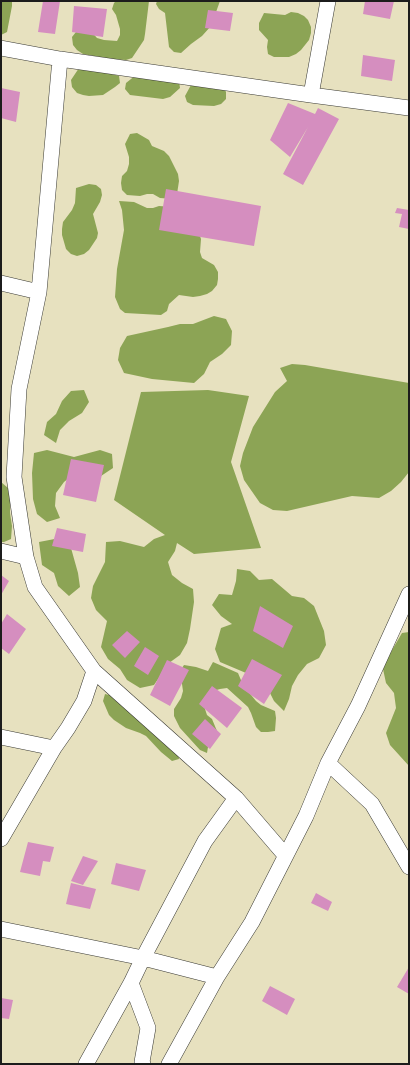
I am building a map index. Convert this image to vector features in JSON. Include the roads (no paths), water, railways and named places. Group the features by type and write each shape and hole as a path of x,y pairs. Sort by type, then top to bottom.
{"street":[{"path":"311,95 328,1"},
{"path":"1,48 60,59 409,108"},
{"path":"60,59 39,292 18,389 14,477 26,557 35,587 94,671 236,798 286,855"},
{"path":"1,283 39,292"},
{"path":"1,552 26,557"},
{"path":"169,1064 217,977 252,922 306,816 328,763 358,706 409,594"},
{"path":"1,839 54,748 84,701 94,671"},
{"path":"1,737 54,748"},
{"path":"328,763 372,804 409,867"},
{"path":"86,1064 131,983 204,842 236,798"},
{"path":"1,928 143,958 217,977"},
{"path":"131,983 148,1028 142,1062 143,1064"}]}
